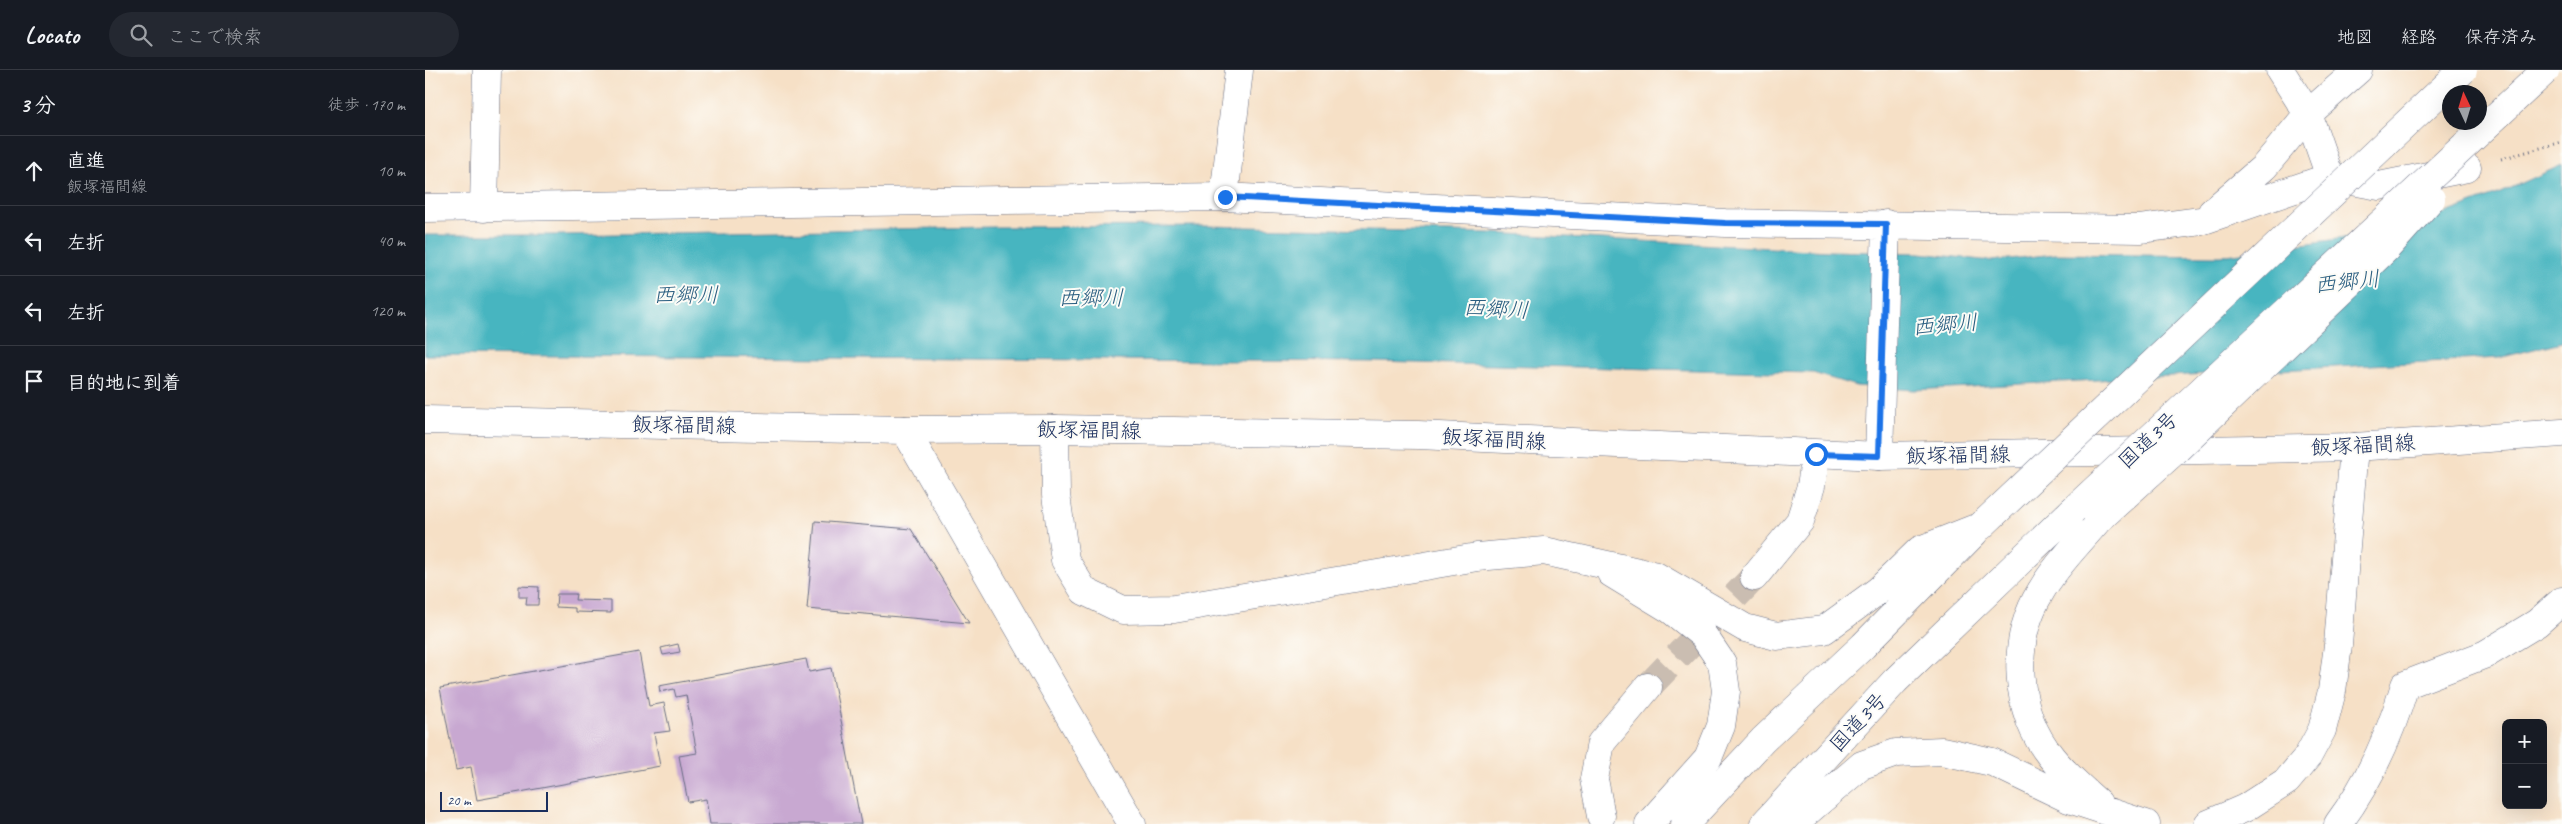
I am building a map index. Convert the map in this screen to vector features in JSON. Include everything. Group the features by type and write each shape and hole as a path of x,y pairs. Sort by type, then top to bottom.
{"main road":[{"path":"484,208 487,70"},
{"path":"1225,197 1239,70"},
{"path":"2280,70 2308,114 2330,177"},
{"path":"2201,221 2264,167 2308,114 2357,70"},
{"path":"1685,824 1763,740 1863,646 1981,526 2463,70"},
{"path":"2110,814 2051,757 2032,726 2021,686 2021,650 2026,622 2041,590 2098,520 2177,449 2386,249 2545,70"},
{"name":"国道3号","path":"1764,824 1895,682 2072,511 2545,70"},
{"path":"425,208 1225,197 1725,223 2140,229 2201,221 2330,177 2379,186 2467,168"},
{"path":"1879,456 1886,224"},
{"name":"飯塚福間線","path":"425,420 905,430 1055,429 1418,435 1879,456 2354,447 2562,433"},
{"path":"1055,429 1056,495 1065,560 1084,590 1123,610 1174,609 1477,557 1544,551 1656,576 1745,628 1776,636 1824,630 1879,590 1920,550 1981,526"},
{"path":"905,430 1132,824"},
{"path":"2208,824 2245,808 2287,781 2308,756 2322,730 2332,690 2338,645 2354,447"},
{"path":"1754,577 1800,521 1811,486 1816,454"},
{"path":"1591,560 1670,609 1703,635 1722,663 1726,692 1724,709 1721,726 1708,758 1649,824"},
{"path":"2338,824 2369,779 2392,728 2405,685 2486,654 2537,623 2562,601"},
{"path":"1601,816 1595,779 1601,744 1648,687"},
{"path":"1793,824 1862,765 1896,753 1942,751 1992,762 2069,799 2110,814 2146,824"}],"path":[{"path":"2467,168 2562,142"}],"water":[{"name":"西郷川","path":"2562,165 2562,342 2499,358 1914,390 1856,386 1813,373 1375,362 425,355 425,235 562,235 992,227 1208,226 1491,233 1829,251 1920,253 1991,261 2055,254 2220,256 2338,239 2411,226 2500,193"}],"building":[{"path":"815,521 911,529 969,623 807,609"},
{"path":"519,586 539,587 538,605 526,605 527,597 519,597"},
{"path":"557,594 576,594 575,600 611,601 611,613 575,612 575,608 556,607"},
{"path":"678,644 680,652 663,655 661,648"},
{"path":"639,652 649,706 664,703 670,731 654,733 660,766 477,800 471,767 456,770 440,688"},
{"path":"806,659 809,672 831,668 861,824 710,824 706,799 688,802 679,756 697,753 686,695 676,697 674,689 660,692 659,686"}],"tunnel":[{"path":"1648,687 1754,577"}],"route":[{"path":"1225,197 1725,223 1886,224 1879,456 1816,454"}]}
